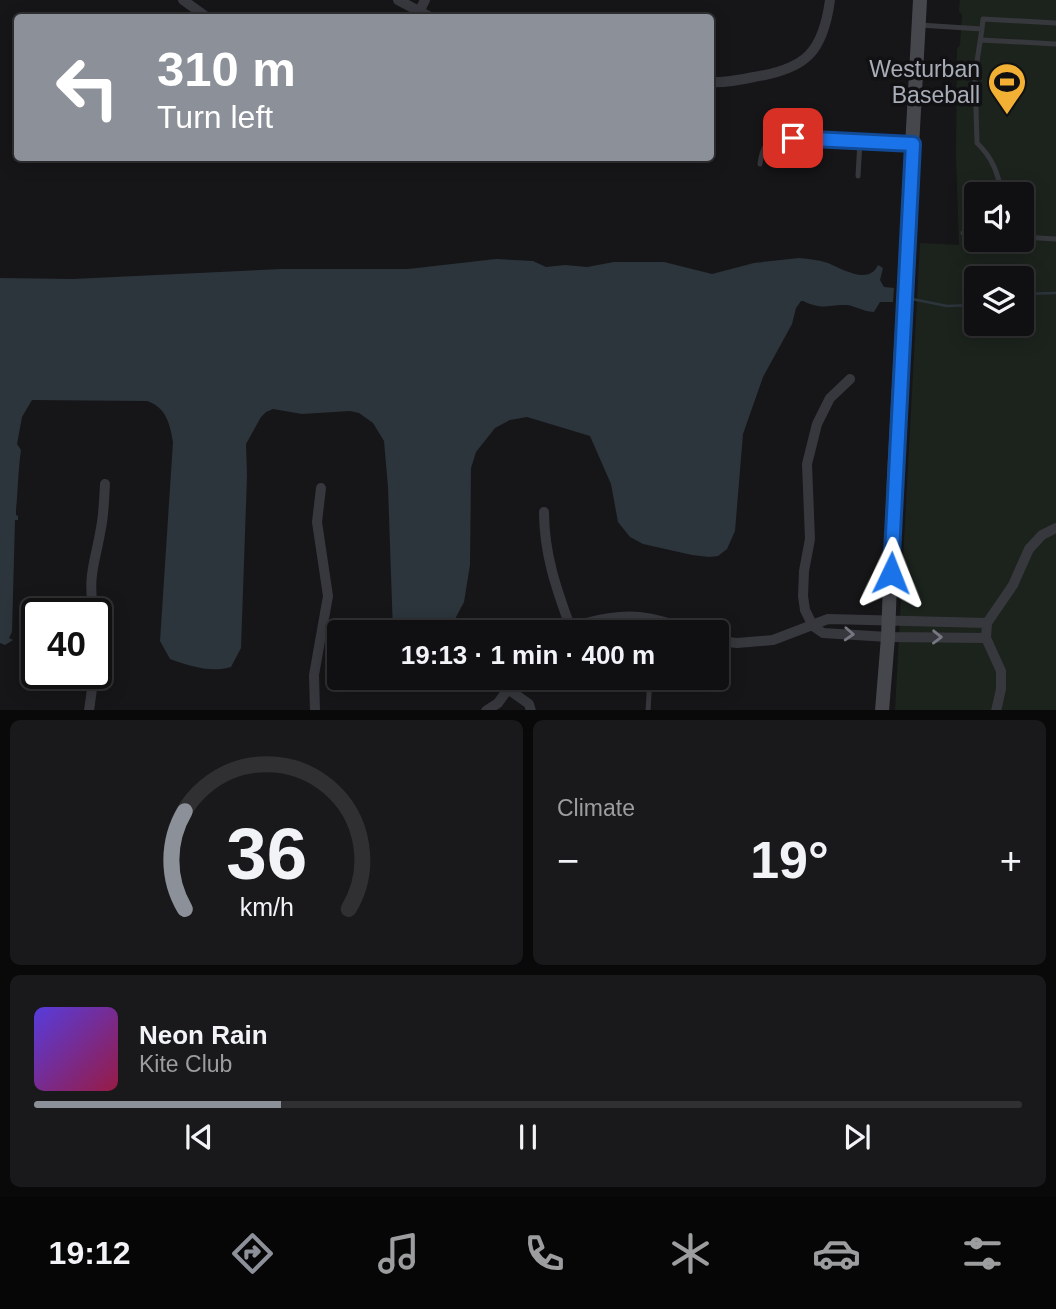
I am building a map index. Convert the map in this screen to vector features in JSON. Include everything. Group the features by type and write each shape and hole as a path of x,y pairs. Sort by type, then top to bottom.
{"street":[{"path":"183,0 202,14"},
{"path":"398,0 418,14 425,0"},
{"path":"714,82 768,75 797,65 807,57 823,34 830,0"},
{"path":"882,710 889,620 894,477 920,0"},
{"path":"849,379 830,398 817,424 808,454 810,539 803,596 805,610 813,626 822,633 986,638"},
{"path":"92,598 90,577 102,524 105,484"},
{"path":"315,710 314,675 328,596 317,522 321,488"},
{"path":"544,512 550,571 568,620"},
{"path":"996,710 1001,689 1001,671 986,638 987,623 1013,585 1029,549 1042,535 1056,528"},
{"path":"596,620 617,616 660,620"},
{"path":"729,641 754,643 773,640 828,620 987,623"},
{"path":"89,710 92,689"},
{"path":"486,710 502,707 508,690"},
{"path":"509,690 529,704 531,710"}],"lane":[{"path":"1000,182 989,154 977,143 975,74 982,19 1056,23"},
{"path":"919,25 982,29"},
{"path":"981,40 1056,44"},
{"path":"760,164 762,148 767,142 779,139 913,144"},
{"path":"858,176 860,141"},
{"path":"1034,238 1056,239"},
{"path":"648,710 649,690"}],"shaded area":[{"path":"960,0 1056,0 1056,710 895,710 920,243 959,245 956,156 957,49 960,45"},
{"path":"799,258 825,262 862,275 874,271 878,265 883,268 880,280 884,287 894,288 893,302 880,302 874,312 847,305 821,306 803,301 796,308 792,324 763,377 743,434 735,531 727,549 718,556 692,555 643,544 630,537 618,522 611,484 590,436 527,417 510,420 495,428 476,452 471,468 470,565 464,602 455,620 393,620 384,441 373,423 359,413 350,411 302,414 273,409 261,417 246,444 241,648 231,667 208,669 192,666 170,659 160,641 173,442 163,412 147,401 32,400 22,417 17,444 21,450 16,510 18,520 15,520 12,632 9,638 13,640 5,645 0,643 0,278 73,279 281,269 408,269 496,259 533,261 546,267 587,267 614,262 664,262 712,274 754,263"}],"waterway":[{"path":"1034,294 1056,293"},
{"path":"907,298 947,306 964,305"}],"place":[{"name":"Westurban Baseball","path":"1007,116"}],"route":[{"path":"793,138 913,144 891,573"}]}
